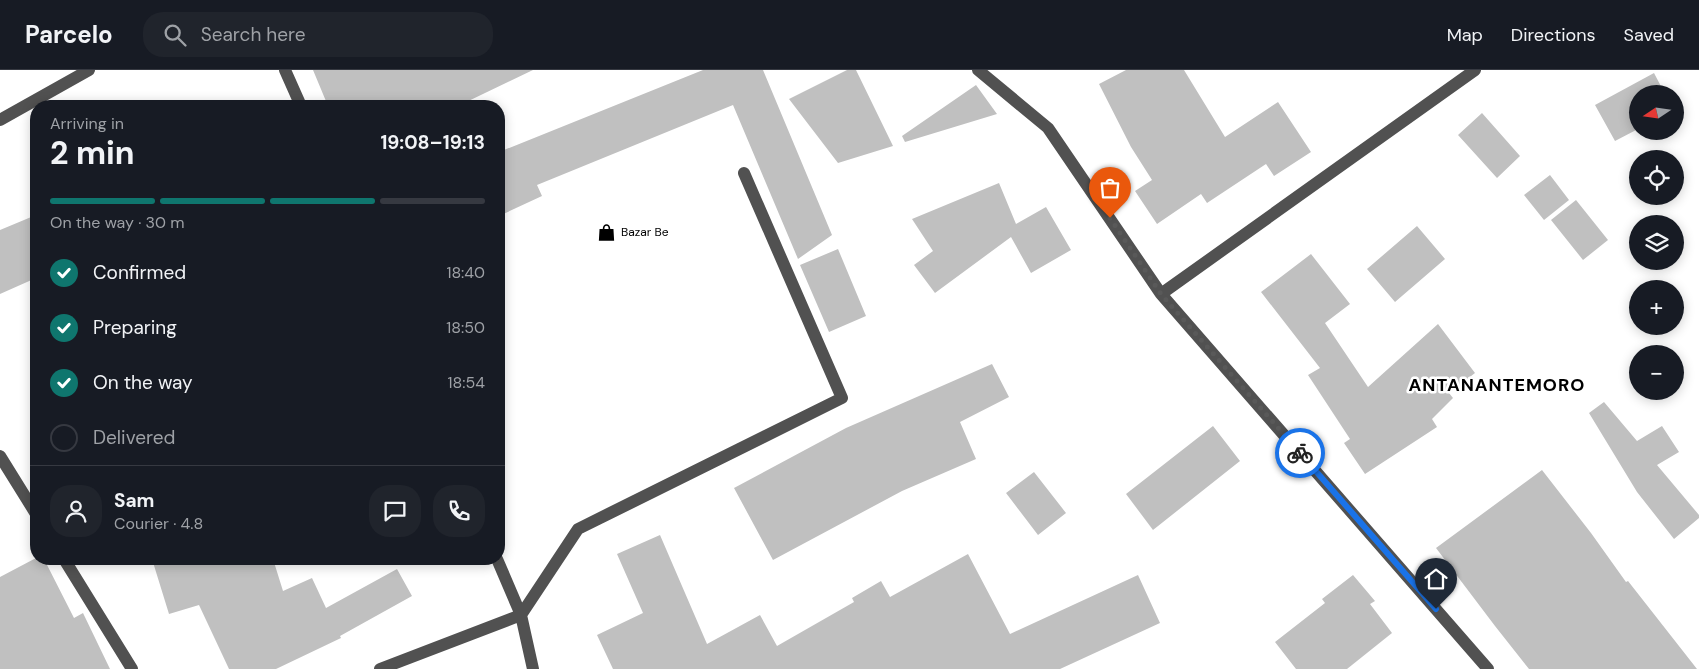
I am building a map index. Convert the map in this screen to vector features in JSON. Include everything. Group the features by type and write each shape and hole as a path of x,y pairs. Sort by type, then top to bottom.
{"street":[{"path":"36,100 89,70"},
{"path":"285,70 298,100"},
{"path":"978,70 1048,128 1161,294 1488,669"},
{"path":"1161,294 1475,70"},
{"path":"0,120 30,103"},
{"path":"380,669 521,615 578,529 842,398 744,173"},
{"path":"0,456 30,504"},
{"path":"68,565 132,669"},
{"path":"500,565 521,615 533,669"}],"building":[{"path":"313,70 533,70 470,100 326,100"},
{"path":"703,70 763,70 832,235 798,259 733,105 537,185 542,196 505,213 505,150"},
{"path":"847,70 856,70 893,146 838,163 789,99"},
{"path":"1126,70 1184,70 1225,137 1278,102 1311,152 1274,176 1266,164 1207,203 1201,194 1157,224 1135,191 1152,180 1131,147 1099,84"},
{"path":"1654,73 1660,85 1632,85"},
{"path":"976,85 997,114 905,142 902,136"},
{"path":"1629,87 1629,134 1615,141 1595,105"},
{"path":"1482,113 1520,156 1497,178 1458,135"},
{"path":"1550,175 1569,200 1544,220 1524,195"},
{"path":"999,183 1016,224 1046,207 1071,250 1031,273 1011,237 935,293 914,265 933,251 912,219"},
{"path":"1576,200 1608,240 1583,260 1551,220"},
{"path":"30,218 30,281 0,294 0,230"},
{"path":"1417,226 1445,259 1395,302 1367,269"},
{"path":"838,249 866,316 829,332 800,265"},
{"path":"1311,254 1350,304 1325,323 1368,387 1438,324 1475,373 1449,393 1453,398 1432,419 1437,427 1365,474 1344,443 1350,439 1308,375 1320,368 1261,292"},
{"path":"992,364 1009,397 960,422 976,459 902,491 773,560 734,488 846,428"},
{"path":"1604,402 1637,441 1662,426 1679,452 1657,465 1699,515 1699,518 1674,539 1637,492 1589,413"},
{"path":"1213,426 1240,461 1153,530 1126,494"},
{"path":"1542,470 1626,582 1628,581 1697,669 1529,669 1495,626 1436,548"},
{"path":"1034,472 1066,513 1038,535 1006,493"},
{"path":"660,535 707,644 760,615 777,646 854,602 852,598 881,581 890,597 968,554 1010,634 1138,575 1160,623 1060,669 613,669 597,635 643,613 617,554"},
{"path":"30,561 30,565 47,565 74,618 83,613 110,669 0,669 0,577"},
{"path":"154,565 275,565 283,591 312,578 326,608 397,569 412,596 340,636 341,638 276,669 229,669 199,605 169,614"},
{"path":"1353,575 1375,601 1370,604 1392,633 1347,669 1296,669 1275,642 1325,603 1322,599"}],"way so far":[{"path":"1110,218 1161,294 1300,453"}],"place":[{"name":"Bazar Be","path":"607,232"}],"district":[{"name":"ANTANANTEMORO","path":"1497,385"}],"route":[{"path":"1300,453 1436,609"}]}
